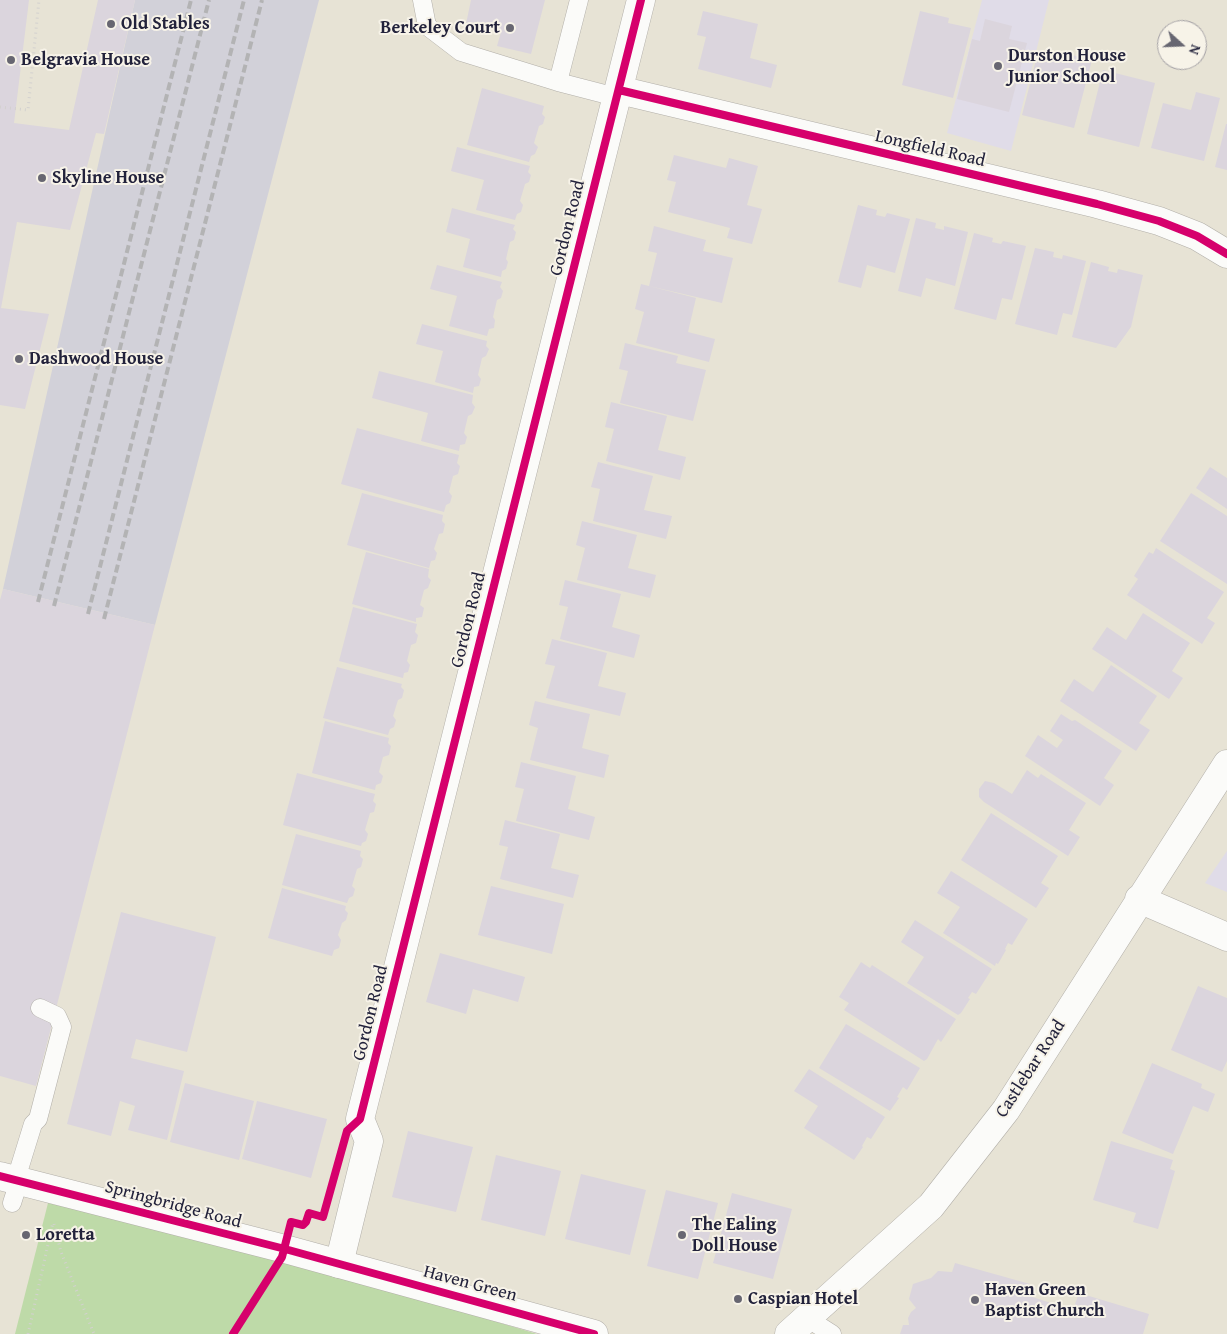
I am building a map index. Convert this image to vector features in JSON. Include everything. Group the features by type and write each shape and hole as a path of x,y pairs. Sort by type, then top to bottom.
{"street":[{"name":"Gordon Road","path":"339,1264 369,1141 360,1119 641,0"},
{"name":"Longfield Road","path":"618,94 1115,209 1159,221 1197,236 1227,254"},
{"name":"Castlebar Road","path":"798,1326 931,1206 1006,1110 1227,764"},
{"path":"1139,899 1227,938"},
{"name":"Springbridge Road","path":"15,1184 60,1190 339,1264"},
{"name":"Haven Green","path":"339,1264 594,1334"}],"lane":[{"path":"422,0 427,26 462,52 558,82 618,94"},
{"path":"558,82 579,0"},
{"path":"15,1184 40,1126 38,1119 62,1027 57,1016 40,1008"},
{"path":"798,1326 832,1334"}],"path":[{"path":"0,107 28,110 39,0"},
{"path":"28,1334 54,1222 55,1204 60,1190"},
{"path":"54,1222 61,1252 94,1334"}],"shaded area":[{"path":"135,0 319,0 155,625 3,589"},
{"name":"Durston House Junior School","path":"982,0 1049,0 1011,151 947,133"},
{"path":"1227,851 1227,892 1205,883"}],"green space":[{"path":"48,1203 282,1257 537,1334 15,1334"}],"building":[{"path":"0,0 29,0 14,123 69,130 98,0 135,0 104,134 96,133 70,230 17,222 1,308 49,314 25,409 0,405"},
{"name":"Berkeley Court","path":"471,0 545,0 531,54 497,46 501,32 466,24"},
{"path":"703,11 758,24 750,58 777,65 771,88 698,69 706,37 697,35"},
{"path":"920,11 949,18 948,23 971,28 953,98 902,85"},
{"path":"985,19 1012,26 1009,39 1027,43 1009,112 957,99 972,39 980,41"},
{"path":"1038,52 1066,59 1068,54 1092,60 1074,128 1022,115"},
{"path":"1103,70 1155,83 1139,147 1087,134"},
{"path":"482,88 544,106 542,114 545,117 543,124 539,126 534,143 538,147 529,162 467,145"},
{"path":"1196,92 1220,98 1204,161 1151,148 1163,103 1191,110"},
{"path":"1227,124 1227,170 1215,167"},
{"path":"457,147 530,166 528,172 531,175 529,182 525,184 520,201 523,205 521,212 517,214 515,220 476,210 484,180 451,171"},
{"path":"674,155 726,168 729,158 758,166 747,205 762,209 752,244 727,238 730,228 668,212 676,182 667,180"},
{"path":"858,205 877,210 876,215 885,217 887,213 910,219 895,273 867,265 861,288 838,282"},
{"path":"452,208 515,225 513,229 516,232 514,240 510,242 506,259 508,262 506,269 502,271 501,277 463,267 470,239 446,232"},
{"path":"916,218 936,223 935,228 944,230 944,226 968,232 955,286 926,278 921,297 898,291"},
{"path":"654,226 706,240 703,251 733,258 722,303 649,286 657,253 648,251"},
{"path":"974,233 993,238 992,242 1001,244 1003,241 1026,246 1012,300 1002,298 996,320 954,309"},
{"path":"1035,248 1054,252 1053,257 1062,259 1063,255 1086,261 1072,315 1063,313 1057,335 1015,324"},
{"path":"1091,262 1109,267 1108,271 1117,273 1118,269 1143,275 1131,327 1116,348 1072,337"},
{"path":"437,265 502,282 500,287 503,291 501,298 497,300 493,317 495,320 494,328 489,329 487,336 449,326 457,296 430,289"},
{"path":"641,284 696,298 688,332 715,339 709,362 636,343 644,312 635,309"},
{"path":"422,324 487,341 486,346 489,349 486,356 482,358 478,375 481,379 479,386 474,387 473,393 435,382 443,351 416,344"},
{"path":"625,343 678,356 676,363 706,370 693,421 620,403 628,371 619,369"},
{"path":"379,371 473,395 472,403 475,407 472,414 468,416 464,433 467,437 465,444 460,445 459,451 421,441 428,413 372,398"},
{"path":"611,402 667,416 658,450 686,457 680,480 606,461 614,429 605,427"},
{"path":"357,428 459,455 457,463 460,466 458,474 453,476 449,492 452,496 444,512 341,484"},
{"path":"598,462 653,476 644,510 672,516 666,539 593,521 600,489 591,487"},
{"path":"1210,467 1227,478 1227,509 1196,488"},
{"path":"362,493 443,515 442,521 445,524 443,533 439,534 434,549 437,553 435,560 431,561 429,568 347,545"},
{"path":"1191,493 1227,516 1227,584 1160,541"},
{"path":"582,521 637,535 628,568 656,575 650,598 577,580 585,548 576,545"},
{"path":"1156,548 1224,592 1207,618 1215,623 1202,644 1127,595 1138,579 1134,576 1149,552 1153,554"},
{"path":"366,552 429,569 428,577 431,580 428,588 424,590 420,605 424,608 422,617 416,618 416,622 352,604"},
{"path":"565,580 621,594 612,627 640,635 634,658 560,639 568,607 559,605"},
{"path":"3,589 155,625 36,1086 0,1076 0,600"},
{"path":"353,607 417,624 415,632 418,635 416,643 411,645 407,661 410,665 408,672 404,673 403,678 339,661"},
{"path":"1143,613 1190,643 1172,671 1183,678 1169,699 1092,649 1107,627 1126,640"},
{"path":"552,639 607,653 598,686 626,693 620,716 546,698 555,666 545,664"},
{"path":"1111,665 1157,696 1139,723 1150,730 1136,751 1060,701 1074,679 1093,692"},
{"path":"337,667 402,684 401,687 404,690 402,698 398,700 393,716 396,720 394,727 390,729 388,735 323,718"},
{"path":"535,701 590,714 582,748 609,755 604,778 530,760 538,728 529,725"},
{"path":"1061,714 1072,721 1075,720 1122,751 1104,778 1114,785 1100,806 1025,756 1038,735 1057,748 1063,740 1050,731"},
{"path":"325,721 389,738 388,743 391,746 389,755 383,757 379,772 383,776 381,783 376,785 375,790 312,773"},
{"path":"521,762 576,776 568,809 595,817 589,840 516,821 524,789 515,787"},
{"path":"1027,770 1038,778 1041,774 1086,803 1069,830 1080,837 1068,856 979,797 979,789 985,781 994,783 1012,794"},
{"path":"297,773 375,794 373,801 376,804 374,812 370,813 365,830 368,834 366,841 361,846 283,825"},
{"path":"991,813 1058,856 1041,883 1049,888 1036,908 961,860"},
{"path":"505,820 560,834 551,868 579,875 573,898 500,879 508,847 499,845"},
{"path":"296,834 361,851 360,856 363,859 361,867 357,869 352,886 355,889 353,896 349,898 347,903 282,885"},
{"path":"951,871 1028,919 1012,945 1008,943 1006,950 995,966 943,933 960,907 937,893"},
{"path":"491,886 564,904 552,954 478,935"},
{"path":"282,888 346,906 345,910 348,913 338,935 341,940 339,948 334,950 332,956 268,938"},
{"path":"121,912 216,937 187,1052 136,1039 131,1058 184,1071 167,1140 128,1130 135,1106 120,1101 111,1136 67,1124"},
{"path":"915,920 992,969 976,994 972,992 968,998 970,999 958,1015 907,983 924,957 901,942"},
{"path":"440,953 525,977 518,1002 473,989 466,1014 426,1002"},
{"path":"861,962 870,968 872,965 956,1019 941,1042 938,1039 924,1061 844,1010 849,1003 839,997"},
{"path":"1198,986 1227,998 1227,1061 1222,1072 1171,1050"},
{"path":"846,1024 920,1068 907,1090 903,1087 897,1097 899,1098 890,1111 819,1068"},
{"path":"1152,1063 1202,1084 1201,1088 1215,1094 1208,1112 1193,1106 1173,1154 1122,1133"},
{"path":"809,1069 885,1117 871,1139 867,1137 854,1160 804,1128 818,1106 794,1091"},
{"path":"185,1083 254,1101 239,1160 170,1142"},
{"path":"257,1101 327,1119 311,1178 242,1159"},
{"path":"408,1131 473,1147 456,1212 392,1197"},
{"path":"1111,1141 1173,1160 1170,1169 1175,1171 1158,1229 1133,1222 1136,1213 1093,1200"},
{"path":"496,1155 561,1171 545,1236 481,1220"},
{"path":"581,1174 646,1190 630,1255 565,1239"},
{"name":"The Ealing Doll House","path":"666,1190 718,1203 698,1279 647,1266"},
{"path":"732,1193 792,1209 773,1279 713,1263"},
{"name":"Haven Green Baptist Church","path":"955,1263 1030,1284 1026,1295 1073,1310 1079,1293 1149,1314 1143,1334 900,1334 903,1325 909,1325 908,1318 916,1308 909,1299 913,1284 931,1278 938,1271 952,1272"}],"railway":[{"path":"38,602 191,0"},
{"path":"54,606 209,0"},
{"path":"88,614 244,0"},
{"path":"104,619 262,0"}],"cycle path":[{"path":"233,1334 282,1257 291,1222 303,1225 309,1213 323,1217 347,1131 360,1119 641,0"},
{"path":"619,90 1097,204 1159,221 1197,236 1227,254"},
{"path":"0,1176 285,1249 594,1334"}],"place":[{"name":"Old Stables","path":"111,24"},
{"name":"Berkeley Court","path":"510,28"},
{"name":"Belgravia House","path":"11,60"},
{"name":"Durston House Junior School","path":"998,66"},
{"name":"Skyline House","path":"42,178"},
{"name":"Dashwood House","path":"19,359"},
{"name":"Loretta","path":"26,1235"},
{"name":"The Ealing Doll House","path":"682,1235"},
{"name":"Caspian Hotel","path":"738,1299"},
{"name":"Haven Green Baptist Church","path":"975,1300"}]}
